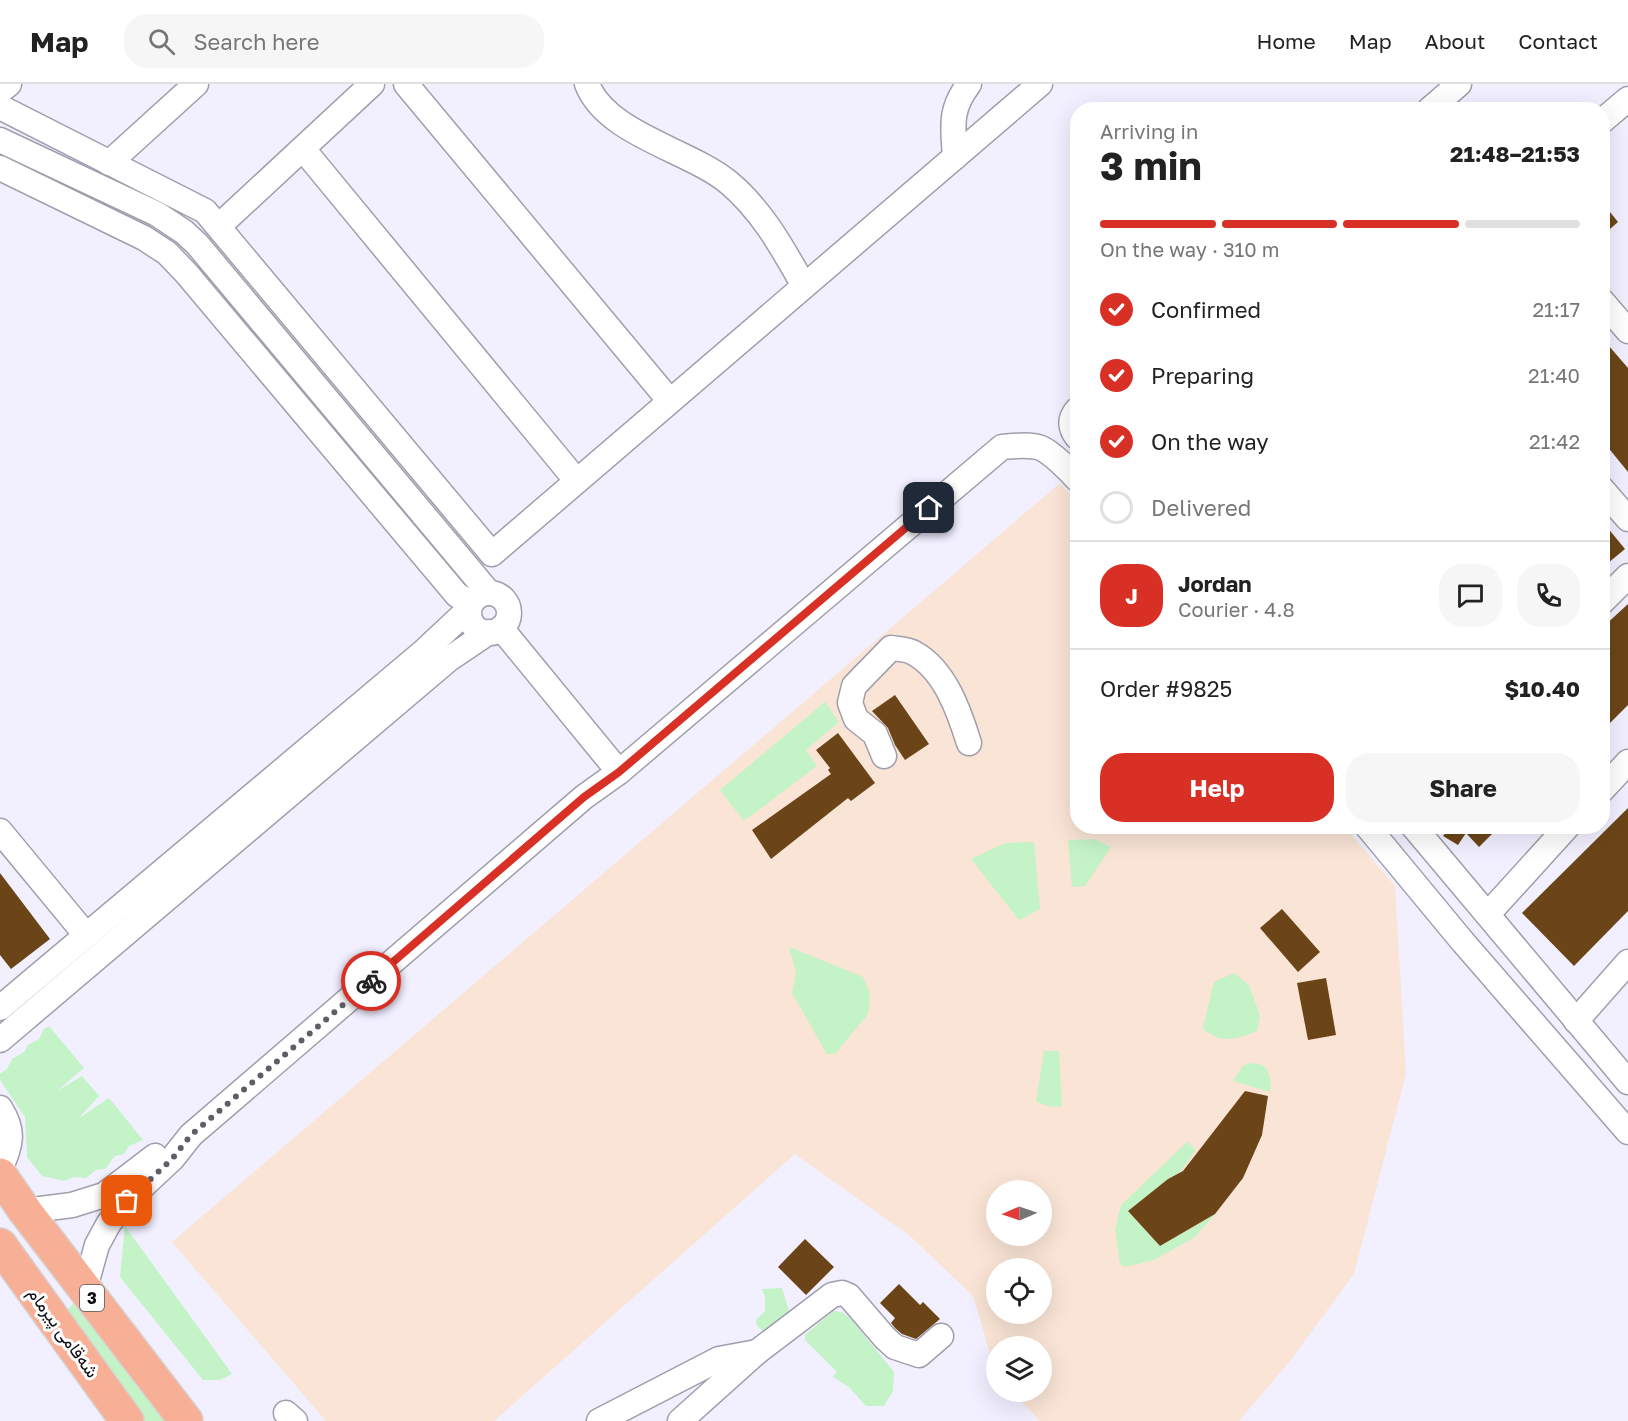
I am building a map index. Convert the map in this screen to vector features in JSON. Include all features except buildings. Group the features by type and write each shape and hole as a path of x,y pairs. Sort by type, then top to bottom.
{"highway":[{"name":"3","path":"0,1175 25,1212 186,1421"},
{"name":"شەقامی پیرمام","path":"0,1245 127,1421"}],"street":[{"path":"0,91 9,84"},
{"path":"109,163 196,84"},
{"path":"219,225 372,84"},
{"path":"406,84 664,394"},
{"path":"587,84 590,91 613,118 696,162 728,182 755,208 804,286"},
{"path":"955,157 952,121 955,106 969,84"},
{"path":"0,106 205,211 492,554 1040,84"},
{"path":"1438,102 1459,84"},
{"path":"0,140 150,211 184,232 208,256 476,602 472,623 476,628 495,630 619,772"},
{"path":"303,148 571,474"},
{"path":"0,168 144,238 172,258 457,595 476,602"},
{"path":"1610,310 1628,331"},
{"path":"85,1288 97,1245 109,1223 127,1201 172,1159 191,1135 584,797 619,772 1002,447 1022,445 1041,448 1070,471"},
{"path":"1610,498 1628,519"},
{"path":"1610,594 1628,576"},
{"path":"0,1040 25,1019 153,895 476,602 495,594 506,603 508,616 495,630 449,658 153,895 86,935 3,999 25,1019"},
{"path":"884,756 875,734 856,719 850,703 854,686 891,648 913,652 934,670 959,710 969,743"},
{"path":"1610,781 1628,762"},
{"path":"0,831 86,935"},
{"path":"1374,834 1463,942 1628,1132"},
{"path":"1420,834 1628,1082"},
{"path":"1488,914 1561,834"},
{"path":"1576,1021 1628,962"},
{"path":"0,1108 9,1123 11,1138 0,1170"},
{"path":"25,1212 72,1205 104,1196 163,1150 191,1135"},
{"path":"680,1421 757,1352 832,1295 842,1293 849,1296 885,1338 896,1347 919,1355 941,1336"},
{"path":"599,1421 719,1359 757,1352"}],"shaded area":[{"path":"1060,483 1070,495 1070,834 1351,834 1395,886 1406,1074 1354,1274 1290,1361 1239,1421 1040,1421 1022,1402 1052,1402 1052,1336 986,1336 986,1340 973,1296 910,1236 795,1154 494,1421 326,1421 172,1242"}],"green space":[{"path":"825,702 839,722 806,750 817,766 744,821 720,790"},
{"path":"1095,839 1111,847 1085,886 1072,887 1068,840"},
{"path":"1034,842 1040,909 1019,920 971,859 1005,843"},
{"path":"789,947 863,977 870,993 868,1014 835,1054 827,1054 792,993 796,972"},
{"path":"1234,973 1249,985 1260,1016 1257,1031 1236,1038 1222,1039 1203,1028 1214,982"},
{"path":"49,1026 84,1068 57,1091 82,1076 99,1096 79,1118 109,1098 143,1140 129,1146 124,1154 115,1156 105,1169 96,1170 86,1178 74,1177 64,1181 42,1176 27,1157 25,1117 0,1080 0,1074 7,1069 12,1059 39,1039 44,1029"},
{"path":"1044,1051 1059,1051 1062,1106 1052,1107 1036,1102"},
{"path":"1250,1063 1263,1065 1266,1068 1270,1077 1270,1092 1233,1081 1243,1066"},
{"path":"1187,1142 1196,1150 1180,1172 1128,1211 1160,1246 1205,1220 1209,1203 1217,1212 1195,1237 1154,1260 1125,1267 1120,1264 1115,1230 1121,1205"},
{"path":"125,1226 232,1374 220,1380 203,1380 120,1277"},
{"path":"782,1288 789,1311 785,1327 772,1332 762,1331 756,1324 756,1320 765,1311 765,1297 762,1289"},
{"path":"74,1302 107,1336 171,1421 144,1421 66,1312"},
{"path":"833,1311 841,1312 850,1318 894,1372 893,1391 884,1406 866,1406 849,1387 833,1377 837,1372 805,1340 805,1335"}],"way so far":[{"path":"127,1201 172,1159 191,1135 371,981"}],"route":[{"path":"371,981 584,797 619,772 929,508"}]}
